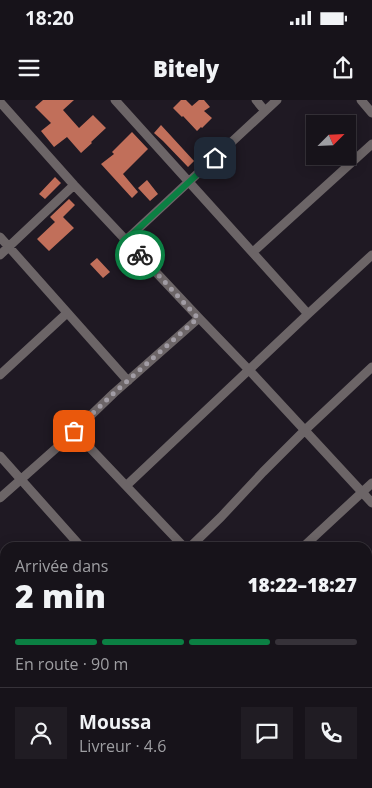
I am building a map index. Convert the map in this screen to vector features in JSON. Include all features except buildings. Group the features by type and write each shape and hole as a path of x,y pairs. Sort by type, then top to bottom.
{"street":[{"path":"115,100 308,314"},
{"path":"256,100 266,110"},
{"path":"126,240 277,100"},
{"path":"360,100 372,112"},
{"path":"0,102 74,185 198,318 250,370 372,503"},
{"path":"253,252 372,144"},
{"path":"0,255 74,185"},
{"path":"0,238 128,381"},
{"path":"126,486 372,255"},
{"path":"0,375 67,313"},
{"path":"0,498 62,444 101,405 198,318"},
{"path":"195,542 304,431 372,367"},
{"path":"74,431 179,542"},
{"path":"0,456 77,542"},
{"path":"308,542 372,483"}],"way so far":[{"path":"74,431 198,318 140,255"}],"route":[{"path":"140,255 126,240 215,158"}]}
